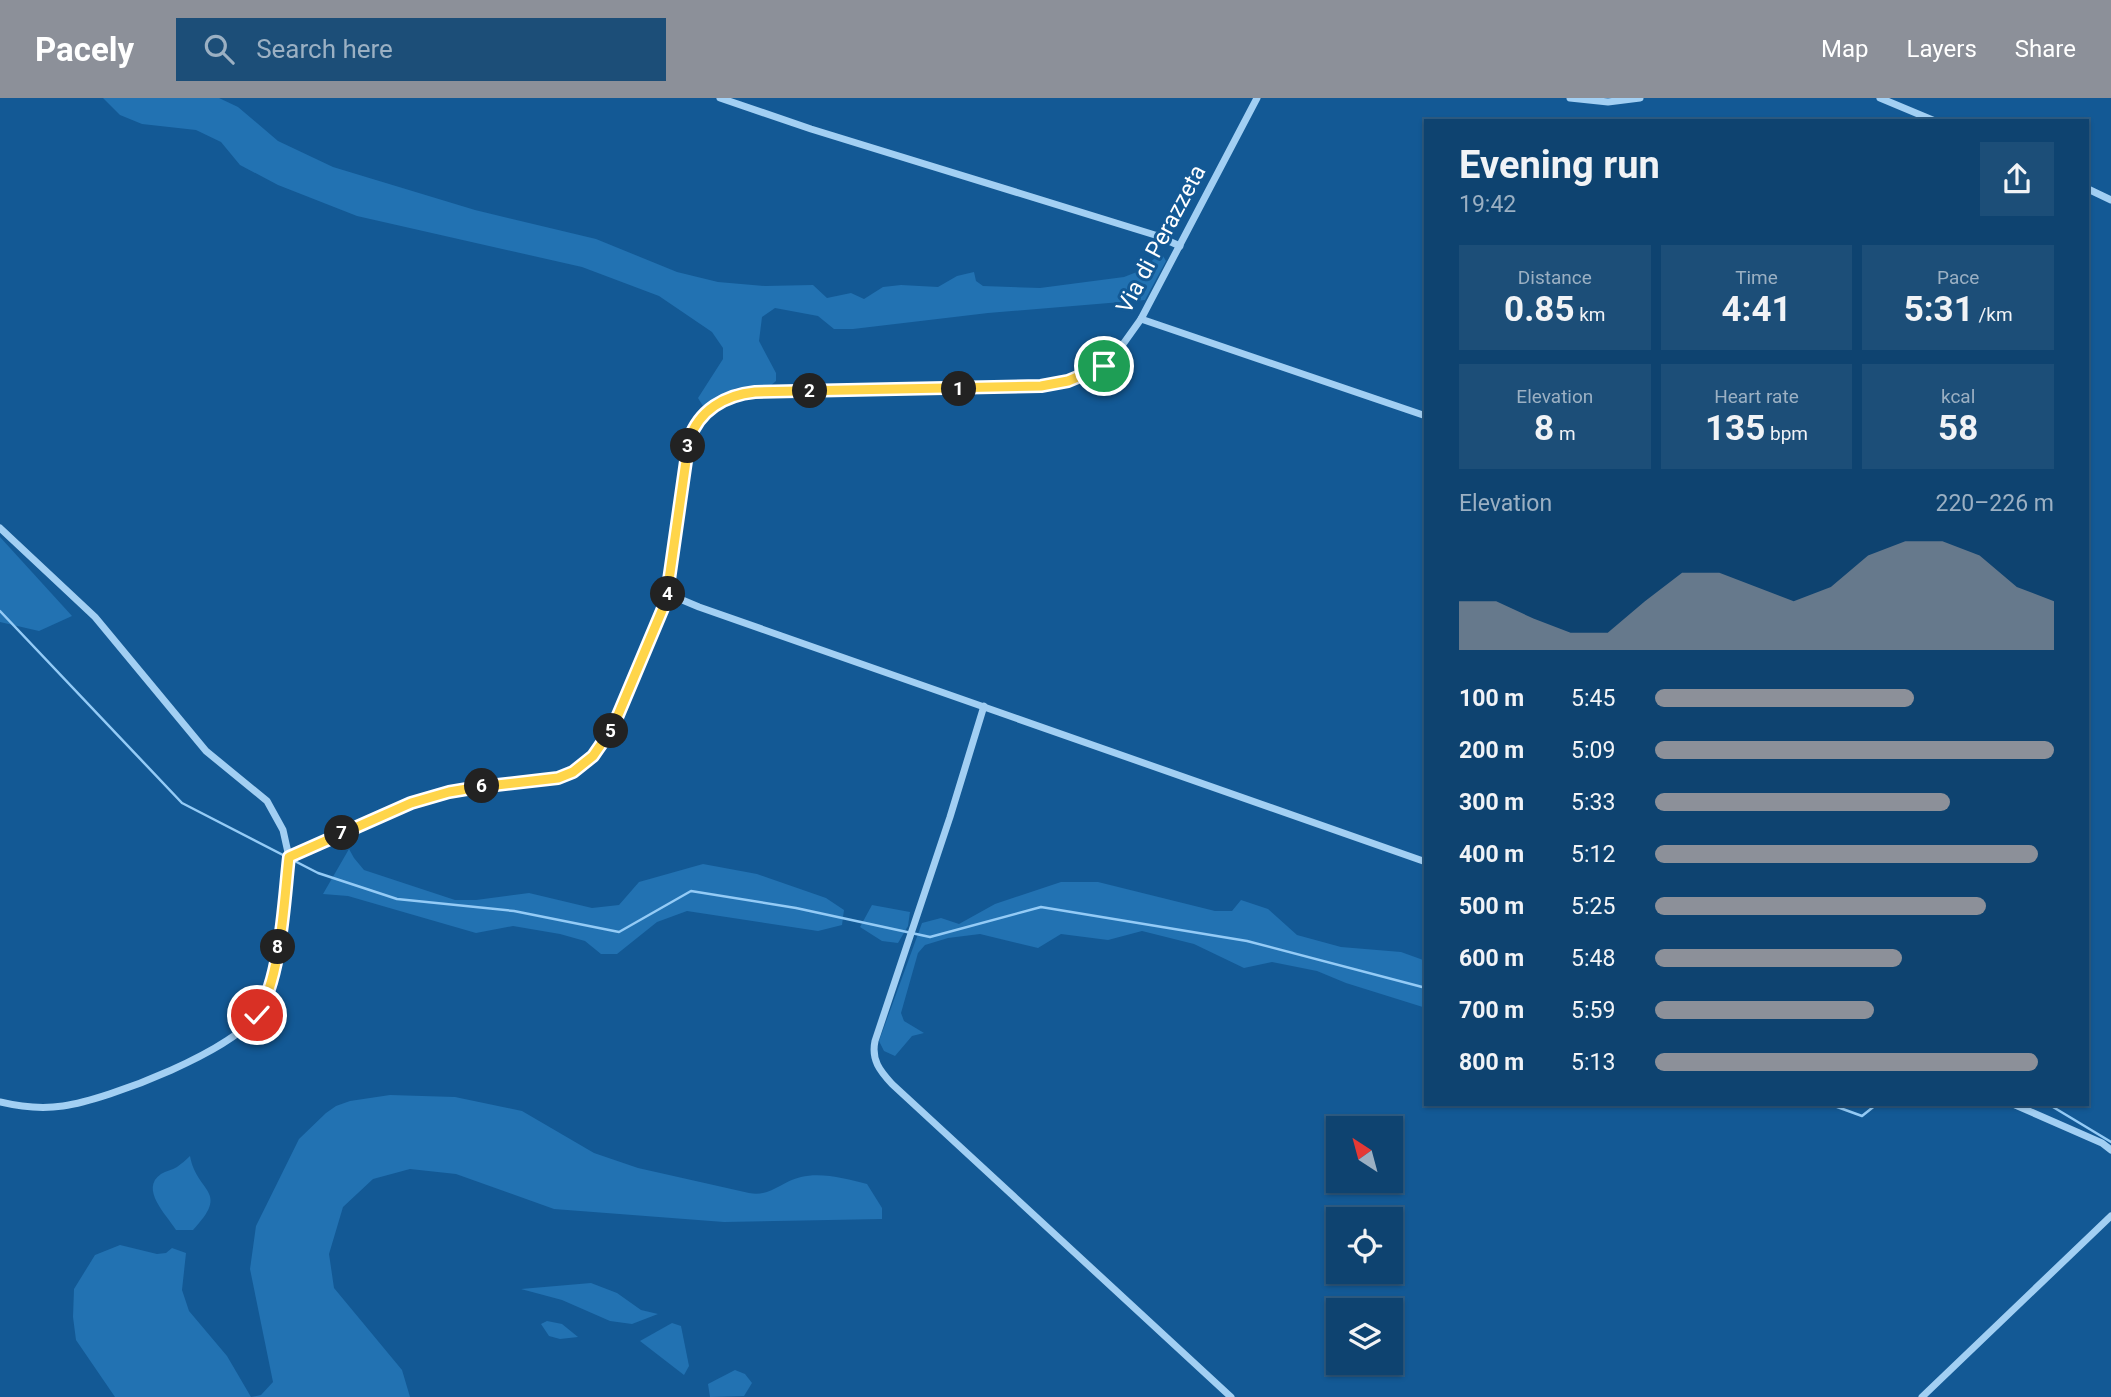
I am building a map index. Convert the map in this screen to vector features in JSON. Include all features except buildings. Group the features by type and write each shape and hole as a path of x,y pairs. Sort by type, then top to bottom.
{"street":[{"path":"720,98 1155,235 1180,246"},
{"name":"Via di Perazzeta","path":"289,857 420,800 479,787 563,776 593,756 613,727 657,627 668,594 689,440 699,420 722,401 738,394 755,392 997,388 1058,383 1104,366 1141,319 1257,98"},
{"path":"1570,98 1608,102 1640,98"},
{"path":"1880,98 1930,119"},
{"path":"2089,189 2111,200"},
{"path":"1141,319 1424,415"},
{"path":"0,528 90,611 211,757 264,798 281,824 289,857 279,939 270,985 260,1010 244,1029 180,1065 104,1096 53,1107 26,1107 0,1102"},
{"path":"668,594 1424,861"},
{"path":"984,706 875,1041 875,1062 892,1084 1231,1397"},
{"path":"2018,1106 2102,1143 2111,1150"},
{"path":"1922,1397 2111,1216"}],"shaded area":[{"path":"103,98 219,98 238,107 278,141 333,167 475,210 596,239 677,272 718,282 765,286 813,285 827,298 851,293 864,299 883,287 938,287 957,276 974,272 976,281 983,286 1040,288 1124,277 1142,270 1155,258 1163,256 1166,261 1145,300 988,313 853,329 834,329 818,316 775,308 762,317 759,341 776,373 776,381 770,386 736,388 703,406 698,398 723,359 723,348 712,332 659,296 582,267 357,216 278,185 240,165 221,142 196,130 142,124 120,115"},
{"path":"0,537 72,616 39,631 0,622"},
{"path":"349,849 364,870 455,900 529,893 592,908 619,905 639,882 703,864 757,874 826,898 844,910 842,925 818,931 687,911 657,922 617,954 601,954 585,941 560,934 513,926 476,933 348,896 323,894"},
{"path":"1061,882 1098,882 1215,911 1232,911 1241,900 1268,909 1297,935 1341,947 1401,952 1424,960 1424,1007 1317,971 1272,962 1244,968 1194,944 1142,931 1108,940 1061,934 1038,948 980,934 948,938 925,945 918,953 901,1013 904,1021 924,1033 912,1036 895,1056 884,1051 879,1041 922,923 941,918 959,924 995,904"},
{"path":"872,905 910,912 908,926 898,943 882,941 860,927"},
{"path":"390,1095 455,1097 522,1111 594,1153 638,1168 757,1194 801,1177 834,1177 867,1184 882,1208 882,1219 724,1222 554,1209 456,1174 410,1169 373,1179 343,1207 329,1254 334,1288 402,1370 410,1397 251,1397 261,1395 273,1382 250,1269 256,1226 299,1139 326,1113 350,1101"},
{"path":"190,1156 211,1199 210,1207 193,1230 176,1230 157,1202 153,1187 161,1174 177,1167"},
{"path":"120,1245 157,1254 166,1253 172,1248 186,1253 182,1290 189,1311 227,1356 251,1397 115,1397 76,1340 74,1289 95,1255"},
{"path":"591,1283 617,1293 641,1310 658,1314 632,1324 610,1321 562,1300 521,1289"},
{"path":"547,1321 562,1324 578,1337 560,1339 549,1336 541,1324"},
{"path":"672,1323 681,1326 689,1366 684,1375 640,1341"},
{"path":"735,1370 745,1374 752,1383 744,1396 710,1397 708,1384"}],"waterway":[{"path":"0,611 182,803 318,873 397,899 514,911 619,932 691,891 796,908 930,937 1041,907 1247,941 1424,987"},
{"path":"1834,1106 1862,1116 1874,1106"},
{"path":"2051,1106 2111,1142"}],"route":[{"path":"257,1015 267,994 274,966 289,857 420,800 449,792 563,776 582,765 600,747 630,691 664,607 689,440 699,420 714,406 738,394 755,392 1041,386 1068,381 1104,366"}]}
